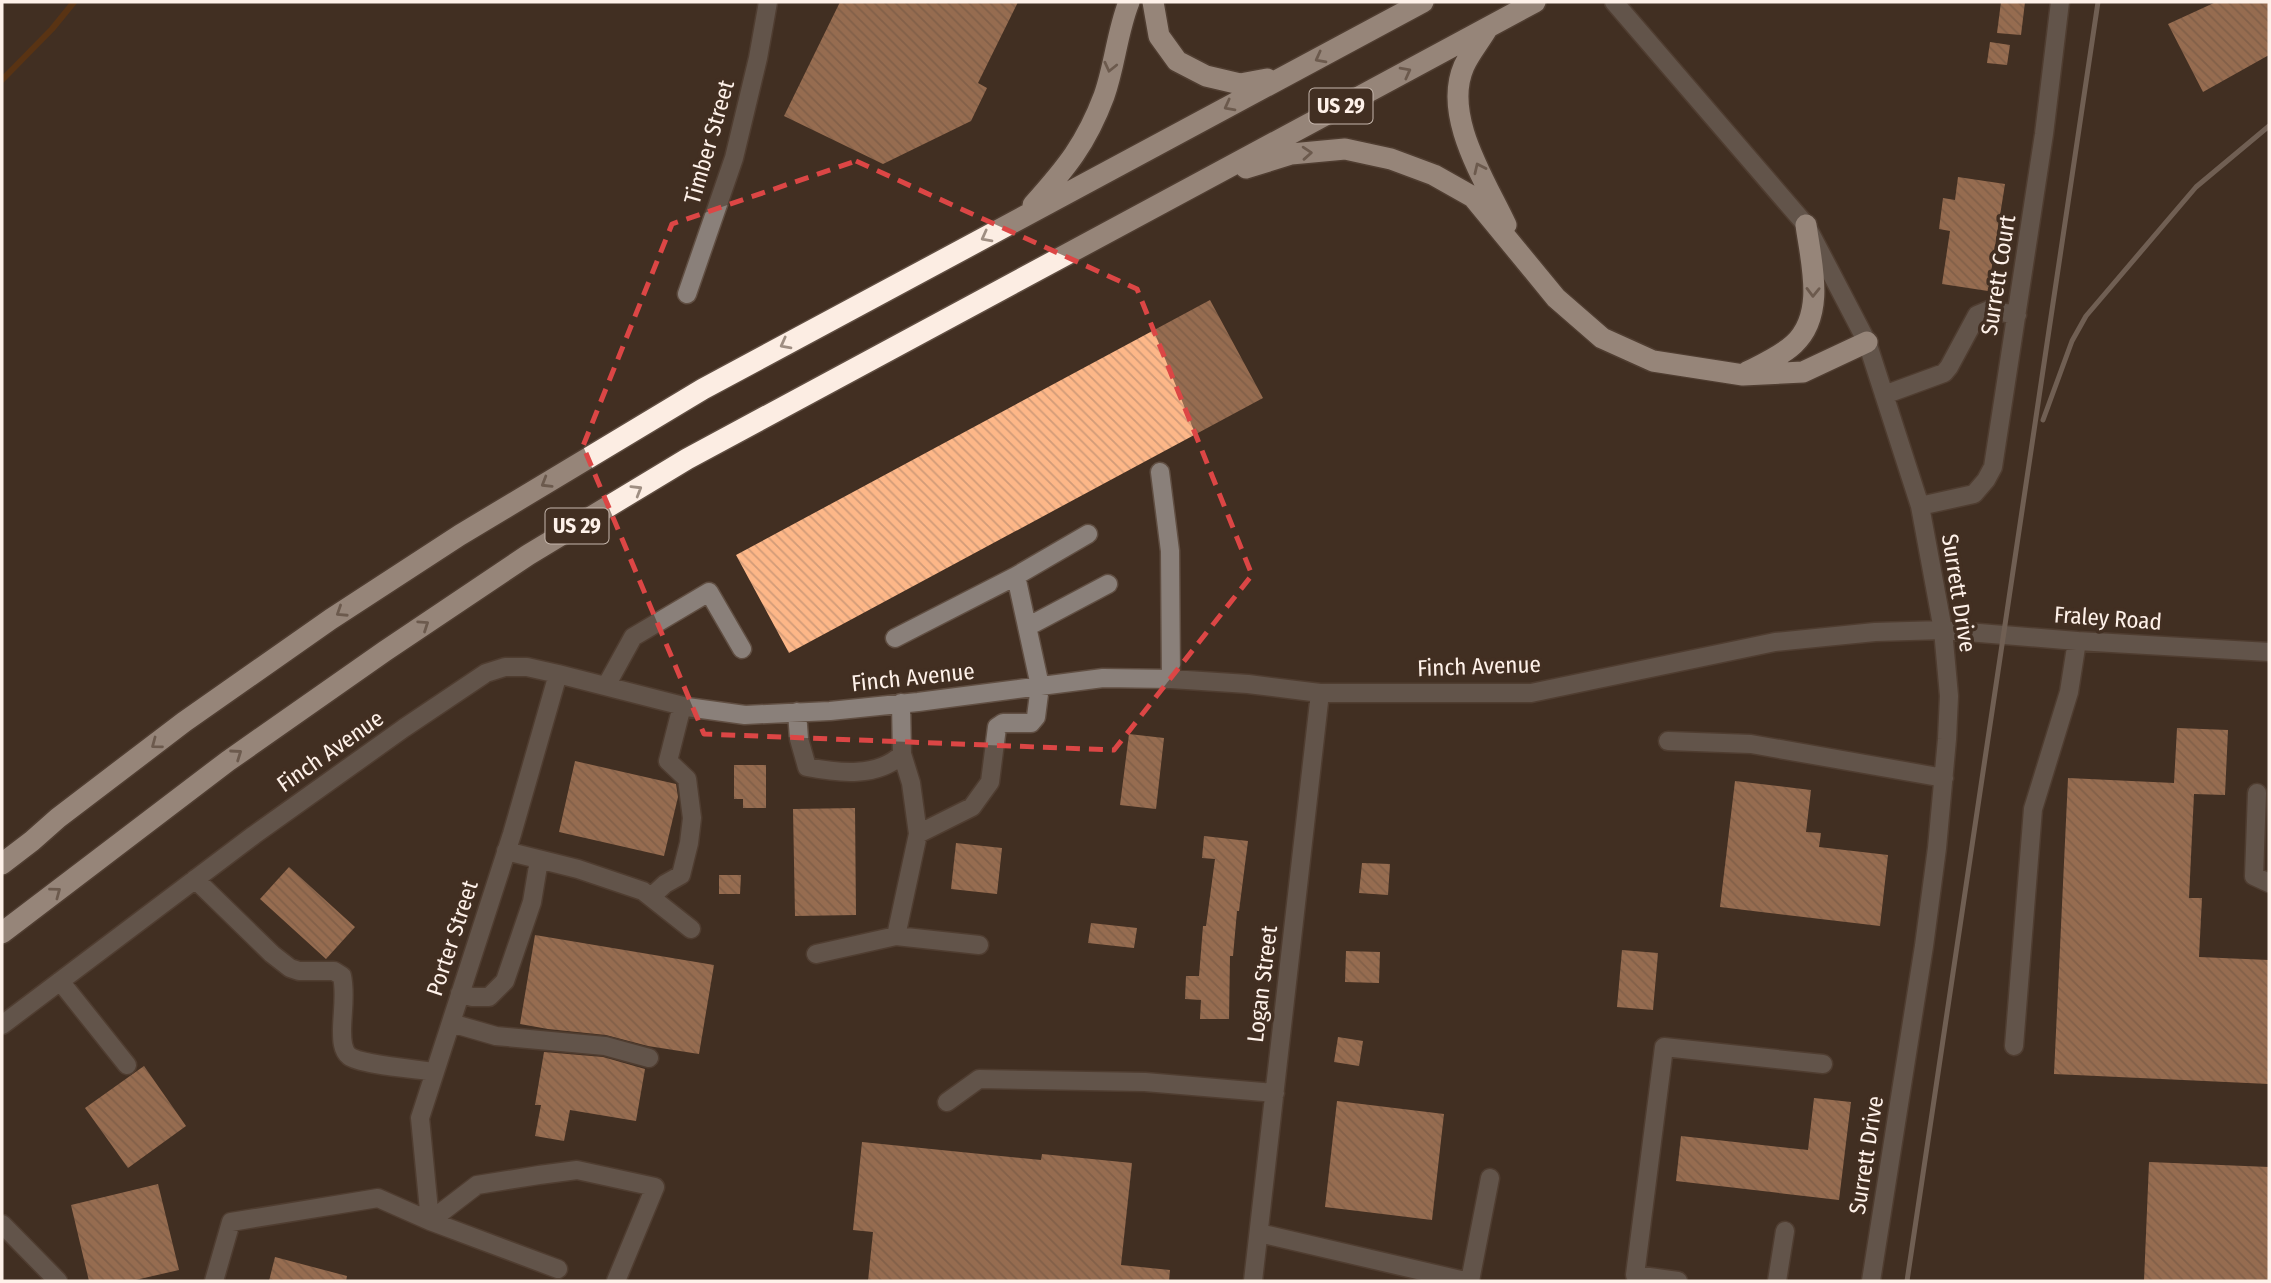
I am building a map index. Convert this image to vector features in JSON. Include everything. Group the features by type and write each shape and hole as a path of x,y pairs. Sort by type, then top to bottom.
{"highway":[{"path":"1023,216 1068,166 1084,141 1104,94 1120,24 1129,2"},
{"path":"1153,2 1159,36 1177,61 1206,76 1240,84 1290,74"},
{"name":"US 29","path":"2,864 184,722 331,619 460,535 703,389 1423,2"},
{"name":"US 29","path":"2,933 228,761 528,555 687,459 1535,2"},
{"path":"1488,27 1464,67 1458,96 1464,135 1519,252"},
{"path":"1195,185 1291,154 1345,149 1391,159 1423,171 1474,198 1556,298 1602,338 1653,361 1743,375 1803,372 1867,342"},
{"path":"1743,375 1793,345 1808,325 1814,299 1814,282 1805,225"}],"street":[{"name":"Timber Street","path":"687,293 734,158 758,58 768,2"},
{"name":"Surrett Drive","path":"1614,2 1805,225 1867,342 1920,506 1943,630 1949,696 1944,778 1924,946 1871,1281"},
{"name":"Surrett Court","path":"1920,506 1974,494 1993,467 2044,134 2060,2"},
{"path":"1884,395 1944,373 1977,315 1989,310 2017,315"},
{"path":"1160,472 1170,551 1171,679"},
{"path":"895,638 1017,576 1088,534"},
{"path":"918,834 972,807 990,782 997,727 1003,723 1031,723 1036,717 1040,686 1017,576"},
{"path":"1027,627 1108,584"},
{"path":"606,687 633,637 709,592 741,649"},
{"name":"Finch Avenue","path":"2,1025 195,879 361,759 486,673 505,667 527,667 682,706 745,715 901,704 1102,678 1248,684 1320,693 1531,693 1775,642 1875,632 1943,630"},
{"name":"Fraley Road","path":"1943,630 2269,652"},
{"path":"2014,1046 2034,809 2068,692 2077,641"},
{"name":"Porter Street","path":"430,1221 420,1118 506,851 558,674"},
{"name":"Logan Street","path":"1253,1281 1320,693"},
{"path":"896,936 918,834 911,783 902,754 901,704"},
{"path":"652,897 665,884 681,875 689,843 692,818 687,779 668,761 682,706"},
{"path":"797,712 799,739 807,768 834,772 867,771 894,763 902,754"},
{"path":"1668,741 1751,744 1944,778"},
{"path":"2257,793 2254,876 2269,883"},
{"path":"506,851 578,869 643,891 691,929"},
{"path":"460,993 472,998 489,997 505,981 532,902 539,860"},
{"path":"195,879 290,968 299,971 334,971 342,976 342,1033 344,1048 350,1056 362,1061 435,1072"},
{"path":"816,954 896,936 979,945"},
{"path":"60,981 127,1065"},
{"path":"451,1023 496,1036 605,1046 649,1058"},
{"path":"1678,1281 1634,1278 1664,1047 1823,1064"},
{"path":"947,1102 979,1079 1145,1082 1275,1093"},
{"path":"430,1221 477,1185 539,1175 577,1170 655,1187 616,1281"},
{"path":"1259,1233 1468,1281 1490,1178"},
{"path":"214,1281 232,1223 378,1198 430,1221 558,1269"},
{"path":"2,1224 58,1281"},
{"path":"1777,1281 1785,1231"}],"highlighted area":[{"path":"856,161 1137,289 1252,575 1114,750 704,734 583,446 672,224"}],"building":[{"path":"840,2 1018,2 978,83 987,88 971,121 883,164 784,116"},
{"path":"2001,2 2025,2 2021,35 1997,33"},
{"path":"2216,2 2269,2 2269,55 2203,92 2168,24"},
{"path":"1990,42 2010,45 2007,65 1987,63"},
{"path":"1958,177 2005,184 1988,291 1942,284 1950,231 1939,229 1943,198 1955,200"},
{"path":"1210,300 1263,398 789,653 736,555"},
{"path":"2177,728 2228,730 2225,795 2194,794 2189,898 2202,898 2199,957 2269,960 2269,1084 2054,1074 2068,778 2174,783"},
{"path":"1129,734 1164,738 1156,809 1120,805"},
{"path":"575,761 676,784 678,797 664,856 559,832"},
{"path":"734,765 766,765 766,808 743,808 743,799 734,799"},
{"path":"1735,781 1811,790 1806,832 1821,833 1819,847 1888,855 1880,926 1720,907"},
{"path":"855,808 856,915 795,916 793,809"},
{"path":"1204,836 1248,841 1233,956 1230,956 1229,1019 1200,1019 1201,1000 1185,999 1186,976 1199,976 1203,926 1206,926 1215,859 1202,858"},
{"path":"956,843 1002,848 997,894 951,889"},
{"path":"1362,863 1390,864 1388,895 1359,893"},
{"path":"289,867 355,927 326,959 260,899"},
{"path":"719,875 741,875 740,894 719,894"},
{"path":"1091,923 1137,928 1134,948 1088,943"},
{"path":"535,935 714,965 699,1054 648,1046 606,1035 520,1024"},
{"path":"1622,950 1658,953 1653,1010 1617,1007"},
{"path":"1346,951 1380,952 1379,983 1345,982"},
{"path":"1338,1037 1363,1041 1359,1066 1334,1062"},
{"path":"544,1052 603,1057 645,1069 636,1121 570,1110 564,1141 535,1136 541,1105 535,1105"},
{"path":"144,1066 186,1126 128,1168 85,1108"},
{"path":"1814,1098 1851,1102 1839,1200 1676,1181 1681,1136 1808,1150"},
{"path":"1337,1101 1444,1114 1432,1220 1325,1207"},
{"path":"862,1142 1041,1160 1042,1154 1132,1163 1121,1265 1170,1270 1169,1281 868,1281 873,1232 853,1230"},
{"path":"2149,1162 2269,1167 2269,1281 2144,1281"},
{"path":"158,1184 179,1270 131,1281 89,1281 71,1205"},
{"path":"275,1257 347,1276 346,1281 269,1281"}],"waterway":[{"path":"2,80 52,29 74,2"}],"railway":[{"path":"1907,1281 2098,2"},
{"path":"2043,420 2072,341 2086,316 2196,187 2269,126"}]}
